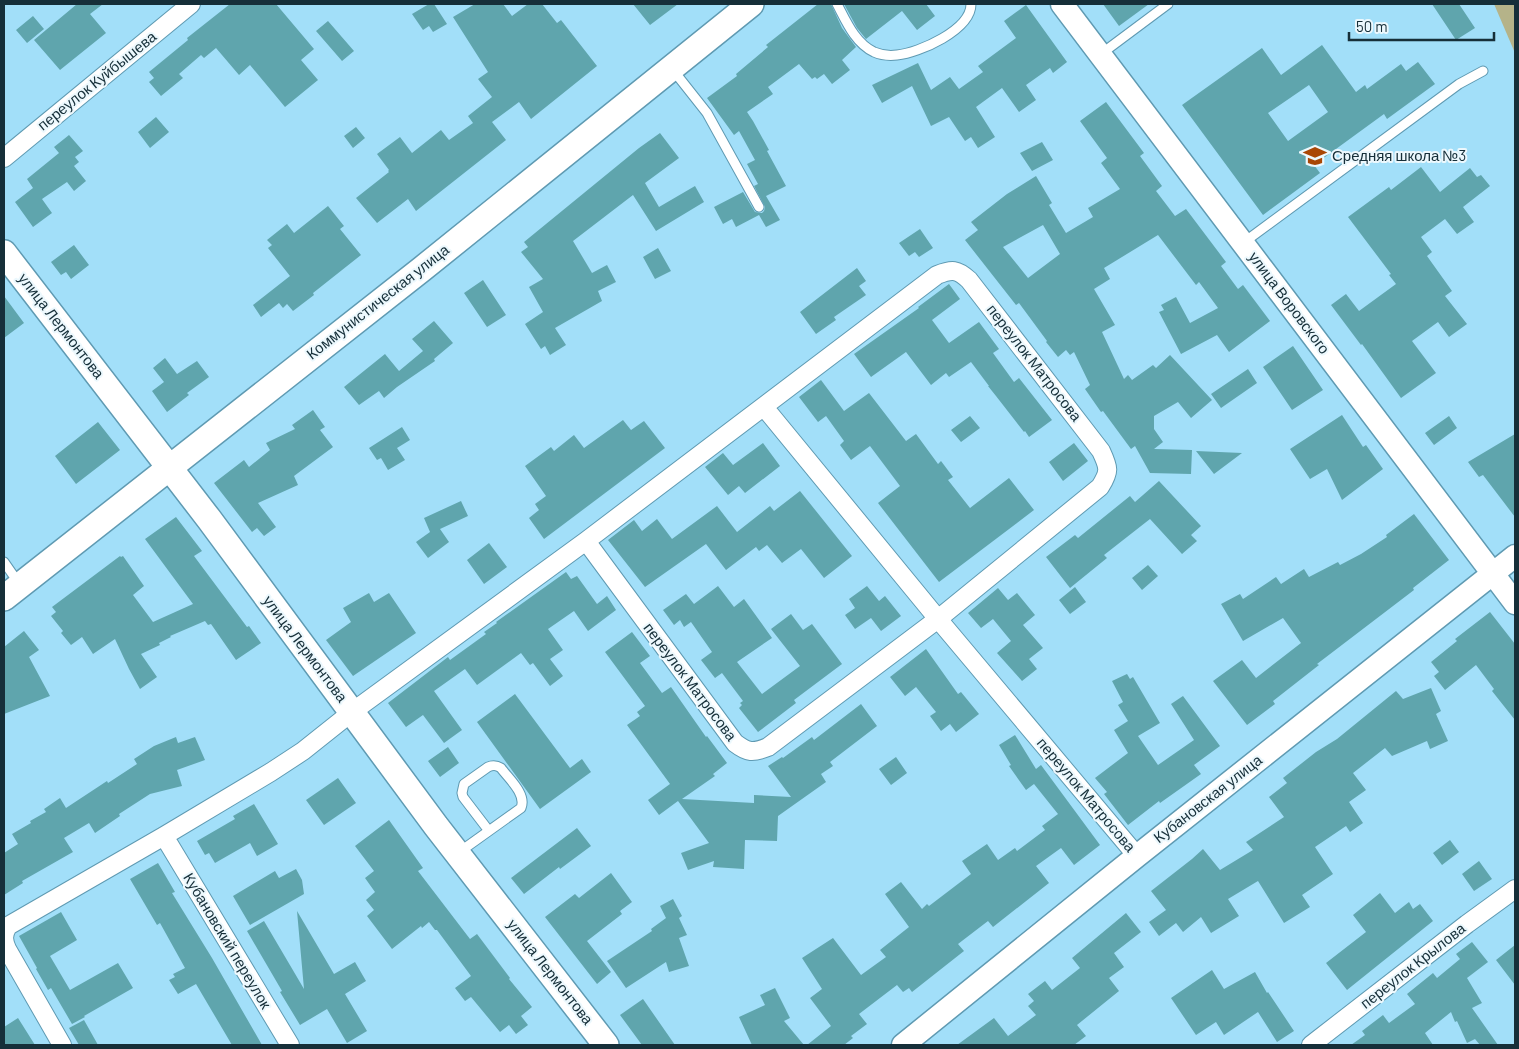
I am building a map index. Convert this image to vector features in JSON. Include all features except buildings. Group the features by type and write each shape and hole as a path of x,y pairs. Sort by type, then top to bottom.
{"main road":[{"name":"Коммунистическая улица","path":"12,592 422,269 751,4"},
{"name":"улица Лермонтова","path":"4,253 169,467 458,853 606,1045"}],"street":[{"name":"переулок Куйбышева","path":"4,158 191,4"},
{"name":"улица Воровского","path":"1062,4 1515,603"},
{"name":"переулок Матросова","path":"352,712 586,541 937,275 948,270 960,272 969,280 1101,451 1107,464 1107,476 1100,487 938,619 768,747 756,751 745,751 735,743 586,541"},
{"name":"переулок Матросова","path":"764,407 938,619 1137,856"},
{"name":"Кубановская улица","path":"903,1045 1137,856 1515,556"},
{"path":"62,1045 7,949 4,933 8,926 164,836 287,761 303,751 352,712"},
{"name":"Кубановский переулок","path":"164,836 290,1045"},
{"name":"переулок Крылова","path":"1311,1045 1515,889"}],"lane":[{"path":"837,4 854,34 864,45 872,51 883,55 896,56 933,43 958,28 970,12 971,4"},
{"path":"1101,54 1168,4"},
{"path":"671,68 707,112 759,207"},
{"path":"1243,243 1459,84 1484,71"},
{"path":"4,562 12,592"},
{"path":"458,853 521,808 520,794 497,765 488,767 464,784 462,793 463,797 489,830"}],"shaded area":[{"path":"1494,4 1515,4 1515,53"}],"place":[{"name":"Средняя школа №3","path":"1315,156"}]}
